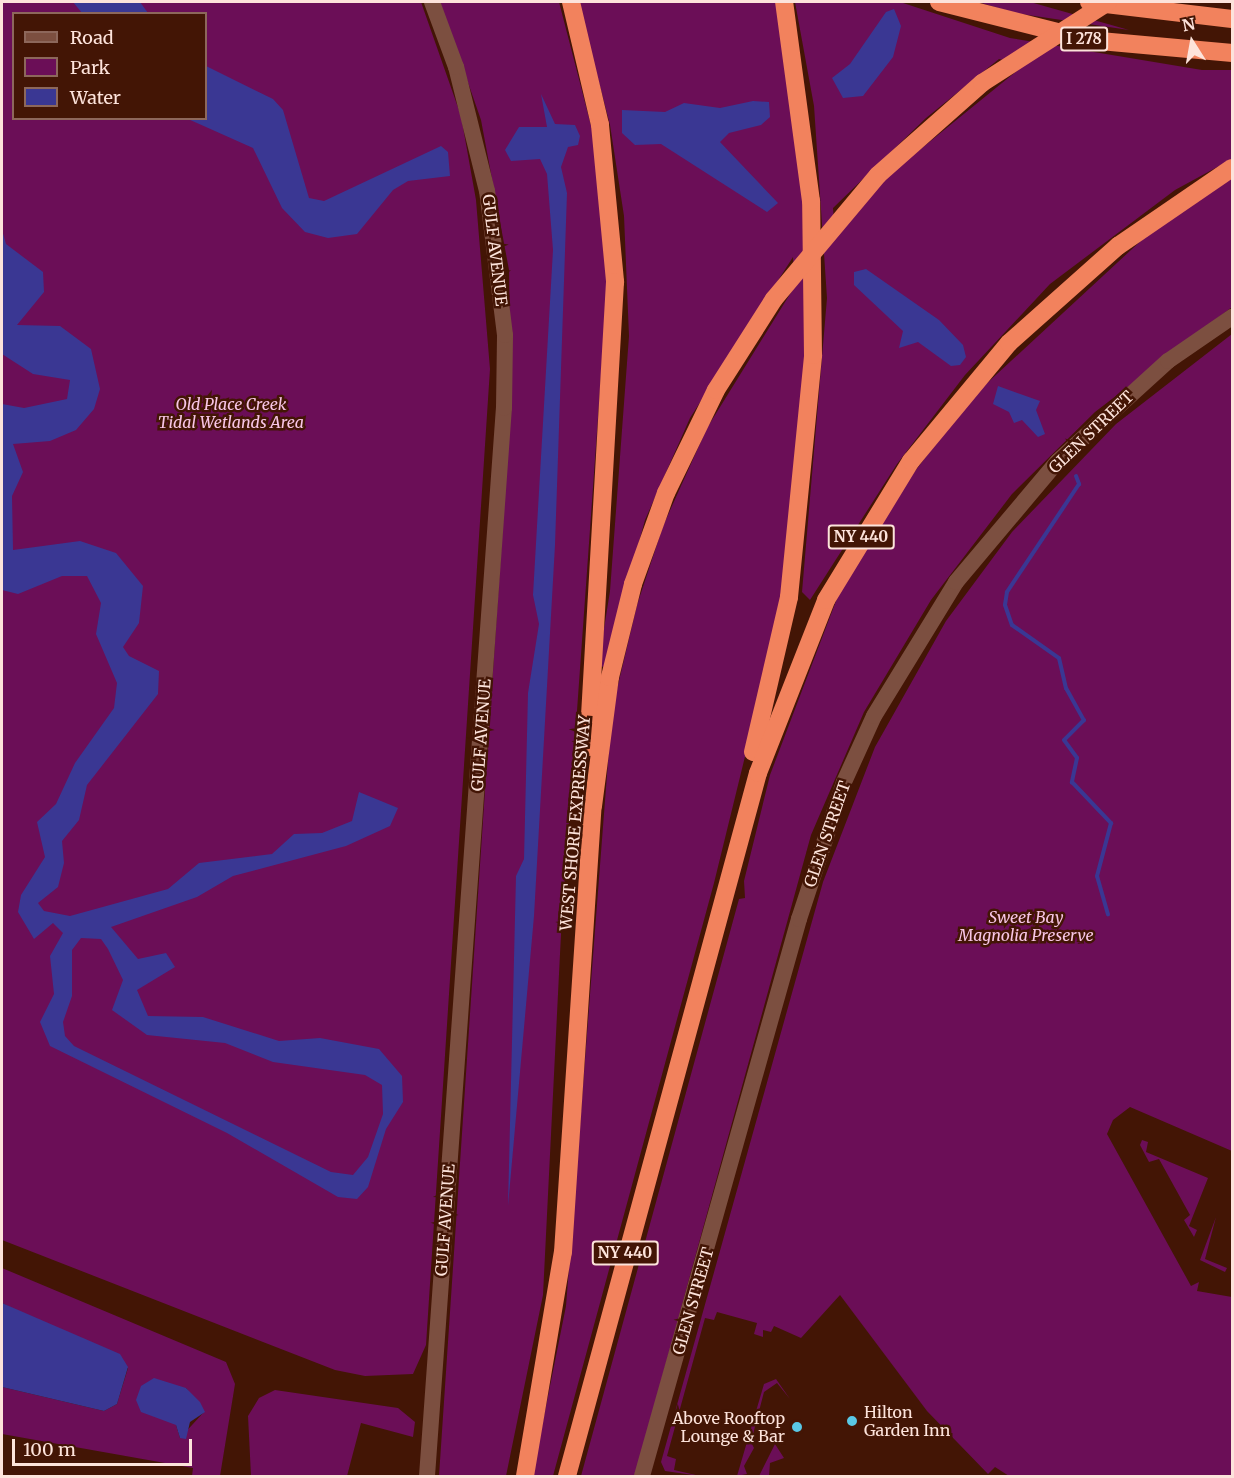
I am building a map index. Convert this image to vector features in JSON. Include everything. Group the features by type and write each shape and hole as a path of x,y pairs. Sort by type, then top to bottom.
{"highway":[{"path":"571,2 604,148 616,312 583,812 588,878"},
{"path":"683,1033 779,653 804,475 813,355 812,230 800,96 784,2"},
{"name":"I 278","path":"939,2 1089,40 1233,53"},
{"path":"1089,2 1233,19"},
{"name":"WEST SHORE EXPRESSWAY","path":"525,1476 564,1241 600,734 633,584 703,414 774,299 878,174 982,83 1108,2"},
{"name":"NY 440","path":"567,1476 683,1033 787,688 826,600 879,507 938,425 1028,325 1137,231 1233,168"}],"street":[{"name":"GULF AVENUE","path":"427,1476 504,408 505,335 487,191 456,67 432,2"},
{"name":"GLEN STREET","path":"642,1476 799,919 844,782 874,716 956,582 1058,461 1167,361 1233,317"}],"green space":[{"name":"Old Place Creek Tidal Wetlands Area","path":"2,2 421,2 461,116 476,200 490,369 426,1345 413,1374 365,1376 335,1370 2,1240"},
{"path":"440,2 559,2 594,137 608,278 561,934 543,1295 506,1476 439,1476 511,403 509,270 481,120"},
{"path":"578,2 776,2 803,198 808,337 778,622 714,883 553,1476 532,1476 566,1306 612,710 637,605 663,526 707,428 795,286 793,257 690,418 645,520 605,667 598,666 610,591 629,336 624,216 610,125"},
{"path":"795,2 900,2 1010,38 1202,70 1232,70 1232,159 1175,190 1050,284 965,375 897,464 810,600 802,592 827,298 814,106","holes":["999,59 1024,65 885,178 835,234 833,208 926,118"]},
{"path":"978,2 1030,2 1129,30 1015,13"},
{"path":"1232,178 1232,307 1095,412 1012,494 931,600 864,712 811,835 635,1476 581,1476 739,899 745,898 744,881 770,775 839,593 896,496 970,399 1158,225"},
{"name":"Sweet Bay Magnolia Preserve","path":"1232,334 1232,1151 1130,1107 1113,1120 1107,1134 1191,1286 1199,1282 1197,1291 1232,1297 1232,1476 1009,1476 995,1467 988,1474 927,1411 840,1295 801,1338 774,1326 771,1332 763,1330 763,1337 754,1334 757,1323 717,1312 714,1320 705,1318 667,1456 676,1459 674,1470 700,1476 665,1471 661,1462 823,882 875,747 946,621 1012,532 1116,424"},
{"path":"1142,1140 1148,1142 1146,1152 1208,1178 1189,1226 1197,1230 1194,1237 1184,1220 1190,1215 1159,1159 1149,1162 1140,1145"},
{"path":"1216,1217 1205,1259 1227,1268 1225,1272 1200,1260"},
{"path":"2,1268 226,1362 235,1384 220,1476 192,1476 193,1468 2,1434 2,1387 104,1411 117,1404 128,1368 2,1303","holes":["186,1388 204,1412 180,1438 176,1425"]},
{"path":"776,1379 790,1399 777,1383 764,1392 751,1442 754,1448 744,1466 747,1474 737,1476 764,1384"},
{"path":"275,1390 398,1408 415,1422 413,1437 361,1423 347,1476 251,1476 248,1416 259,1398"},
{"path":"775,1444 784,1458 770,1463 769,1476 759,1476"}],"water":[{"path":"73,2 140,2 147,12 81,12"},
{"path":"894,9 901,26 893,57 863,96 843,98 832,78 850,64 886,12"},
{"path":"207,66 273,99 283,110 309,198 324,201 441,146 448,152 450,176 408,181 393,190 357,234 328,238 305,232 282,208 253,148 190,120 207,120"},
{"path":"541,94 555,124 575,125 580,136 578,145 568,147 561,167 567,193 555,545 534,916 508,1206 516,876 524,859 528,693 539,624 533,595 553,250 547,174 540,159 511,161 505,150 519,127 547,127"},
{"path":"753,101 769,102 770,117 761,125 729,133 720,142 778,203 767,212 661,144 635,145 622,133 622,110 665,112 684,103 720,108"},
{"path":"2,230 6,244 43,272 44,292 17,325 60,326 91,349 100,389 94,409 76,430 50,441 13,444 23,472 12,496 13,550 80,541 116,553 143,586 139,623 123,647 129,656 159,671 158,694 87,785 79,820 62,841 64,863 58,887 38,903 44,911 70,916 168,889 199,863 272,854 294,834 322,833 352,821 359,792 398,808 390,826 346,846 233,876 197,897 111,927 138,959 166,953 175,967 137,990 148,1016 203,1017 279,1041 320,1038 379,1049 402,1076 403,1102 386,1129 368,1187 357,1199 338,1197 227,1133 50,1046 40,1022 54,994 50,956 63,933 53,923 34,939 18,912 21,895 45,857 37,822 56,804 75,763 114,708 117,683 96,634 101,603 87,576 62,576 18,594 2,590 2,404 24,408 67,399 70,380 33,374 2,354","holes":["81,938 101,939 123,980 112,1010 147,1035 225,1043 273,1062 365,1075 382,1085 383,1114 368,1157 353,1175 331,1172 74,1046 65,1036 63,1022 72,996 72,950"]},
{"path":"866,269 939,320 963,345 966,357 960,365 951,366 918,342 899,348 903,331 854,285 854,272"},
{"path":"998,386 1040,401 1036,410 1045,434 1038,437 1022,420 1014,423 1009,412 993,404"},
{"path":"2,1303 120,1354 128,1367 117,1404 104,1411 2,1387"},
{"path":"154,1378 186,1388 200,1402 205,1412 190,1422 186,1439 180,1438 176,1425 141,1412 136,1400 141,1386"}],"waterway":[{"path":"1076,476 1079,484 1007,592 1005,605 1012,625 1059,658 1066,688 1084,720 1064,740 1077,758 1072,782 1111,823 1097,876 1108,914"}],"place":[{"name":"Hilton Garden Inn","path":"852,1421"},
{"name":"Above Rooftop Lounge & Bar","path":"797,1427"}]}
